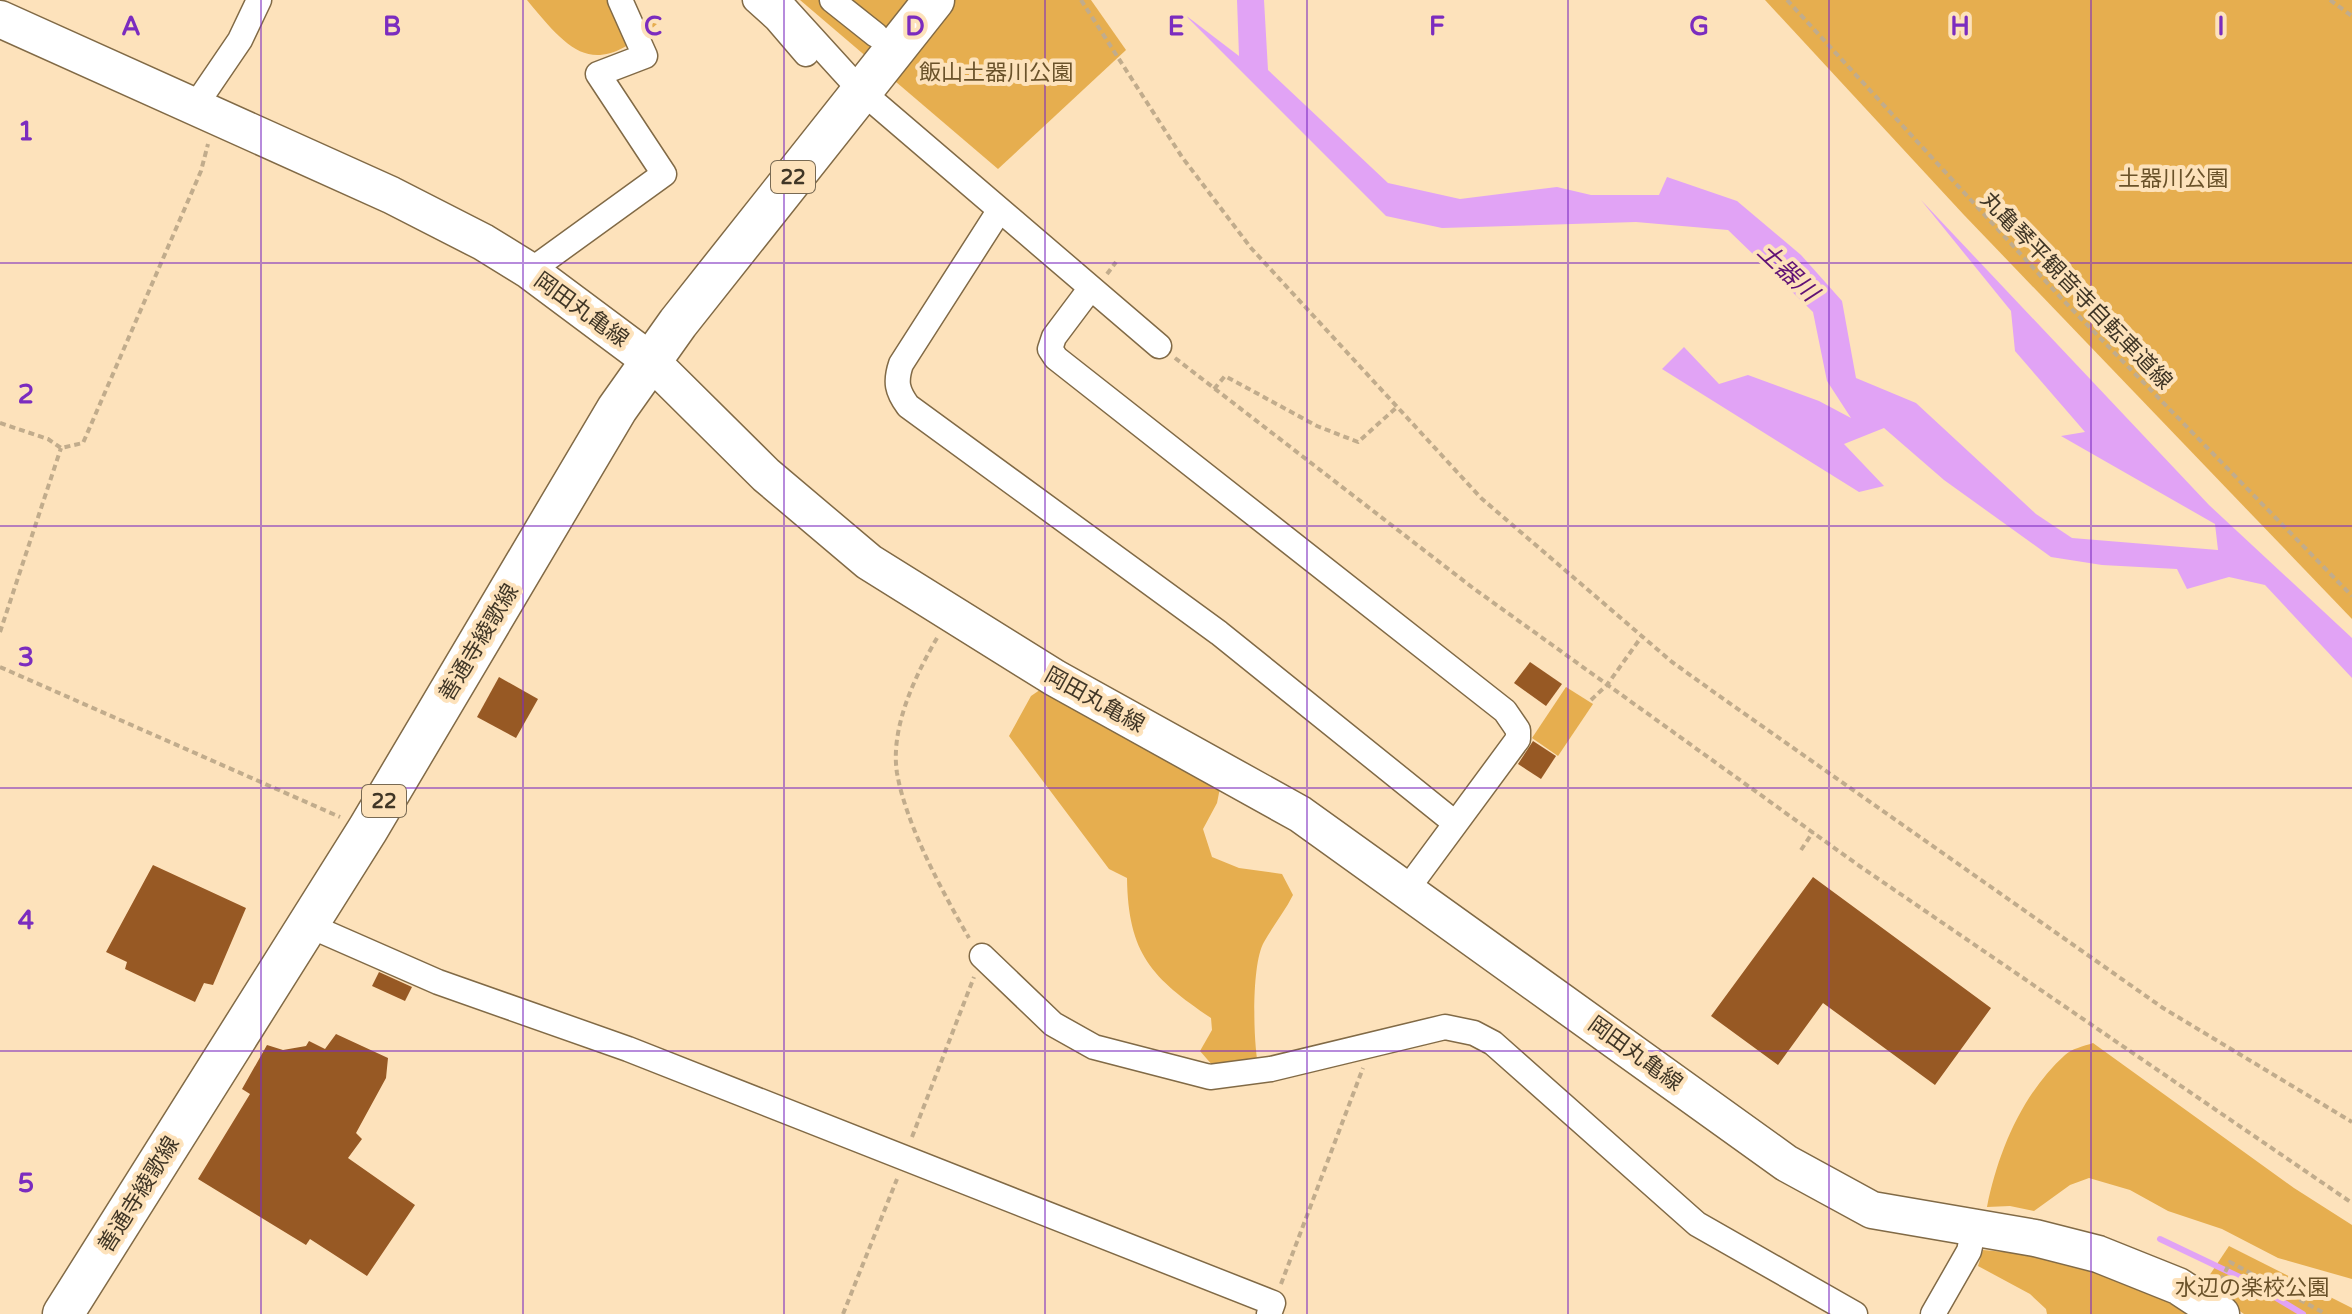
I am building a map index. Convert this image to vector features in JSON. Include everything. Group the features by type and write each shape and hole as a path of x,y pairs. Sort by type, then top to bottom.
{"main road":[{"name":"善通寺綾歌線","path":"63,1314 368,829 617,409 860,90 934,0"},
{"name":"岡田丸亀線","path":"0,19 204,114 391,195 483,242 530,271 652,362 824,527 869,562 952,617 1300,814 1408,888 1786,1163 1872,1210 2098,1254 2178,1286 2221,1314"}],"street":[{"path":"204,114 259,0"},
{"path":"530,271 664,174 598,74 645,56 620,0"},
{"path":"755,0 806,54"},
{"path":"778,0 798,18 860,90 1159,346"},
{"path":"832,0 876,35"},
{"path":"999,211 901,364 896,380 899,393 908,406 1219,633 1455,823"},
{"path":"1090,289 1054,337 1050,349 1056,358 1505,711 1518,730 1518,739 1408,888"},
{"path":"308,925 438,982 628,1049 904,1157 1271,1308"},
{"path":"982,956 1053,1024 1094,1047 1210,1077 1271,1069 1445,1027 1474,1033 1493,1043 1697,1224 1855,1314"},
{"path":"1933,1314 1969,1251 1974,1228"}],"path":[{"path":"1081,0 1182,157 1251,248 1481,498 1642,636 1725,700 2163,1008 2352,1122"},
{"name":"丸亀琴平観音寺自転車道線","path":"1787,0 2020,255 2352,596"},
{"path":"2330,0 2352,16"},
{"path":"0,423 48,439 61,448 83,443 201,171 204,114"},
{"path":"1159,346 1473,588 1607,685 1813,832 2352,1203"},
{"path":"1214,389 1225,376 1317,426 1358,442 1398,406"},
{"path":"0,632 61,448"},
{"path":"843,1314 982,956 968,936 912,823 897,771 902,717 916,678 952,617"},
{"path":"1591,700 1607,685 1642,636"},
{"path":"0,667 368,829"},
{"path":"1801,850 1813,832"},
{"path":"1271,1308 1373,1042"},
{"path":"2207,1277 2220,1283 2230,1262 2326,1314"}],"green space":[{"path":"527,0 617,0 624,14 657,24 617,51 600,55 586,53 558,35"},
{"name":"飯山土器川公園","path":"800,0 1091,0 1126,50 998,169"},
{"name":"土器川公園","path":"1765,0 2352,0 2352,619 1964,215"},
{"path":"1047,685 1220,788 1217,803 1203,829 1212,857 1239,868 1282,874 1293,895 1264,942 1257,968 1255,1025 1259,1070 1220,1074 1200,1051 1212,1030 1211,1018 1173,990 1147,962 1132,926 1127,878 1109,869 1009,736 1031,696"},
{"path":"1566,687 1593,704 1558,756 1532,738"},
{"path":"2093,1043 2294,1188 2352,1225 2352,1279 2278,1258 2222,1229 2168,1211 2130,1190 2089,1178 2070,1185 2034,1211 2010,1206 1987,1207 2005,1145 2036,1087 2065,1055"},
{"name":"水辺の楽校公園","path":"2229,1246 2352,1308 2352,1314 2244,1314 2203,1285"},
{"path":"1983,1250 2078,1259 2204,1314 2047,1314 2046,1309 2030,1294 1978,1266"}],"water":[{"name":"土器川","path":"1237,0 1264,0 1268,70 1388,183 1460,199 1557,187 1591,195 1659,195 1667,177 1737,201 1801,255 1842,301 1856,378 1916,403 2036,514 2072,538 2218,550 2215,524 2061,436 2085,432 2015,351 2011,311 1921,200 2209,505 2352,638 2352,678 2265,585 2229,577 2187,589 2177,569 2102,565 2051,557 1944,480 1884,428 1844,444 1884,486 1859,492 1662,369 1684,347 1719,384 1748,375 1819,401 1851,418 1827,381 1813,312 1728,230 1636,222 1442,228 1386,216 1184,14 1239,56"}],"building":[{"path":"1530,662 1562,684 1546,706 1514,683"},
{"path":"499,677 538,699 516,738 477,717"},
{"path":"1533,741 1556,756 1541,779 1518,764"},
{"path":"153,865 246,908 213,985 204,983 195,1002 125,969 127,962 106,952"},
{"path":"1813,877 1991,1008 1935,1085 1823,1003 1778,1065 1711,1016"},
{"path":"379,972 412,987 405,1001 372,986"},
{"path":"336,1034 388,1058 386,1078 356,1133 362,1139 348,1158 415,1205 367,1276 310,1239 306,1245 198,1179 250,1094 242,1089 267,1045 283,1050 306,1046 309,1041 325,1049"}],"waterway":[{"path":"2160,1239 2246,1280 2303,1314"}]}
